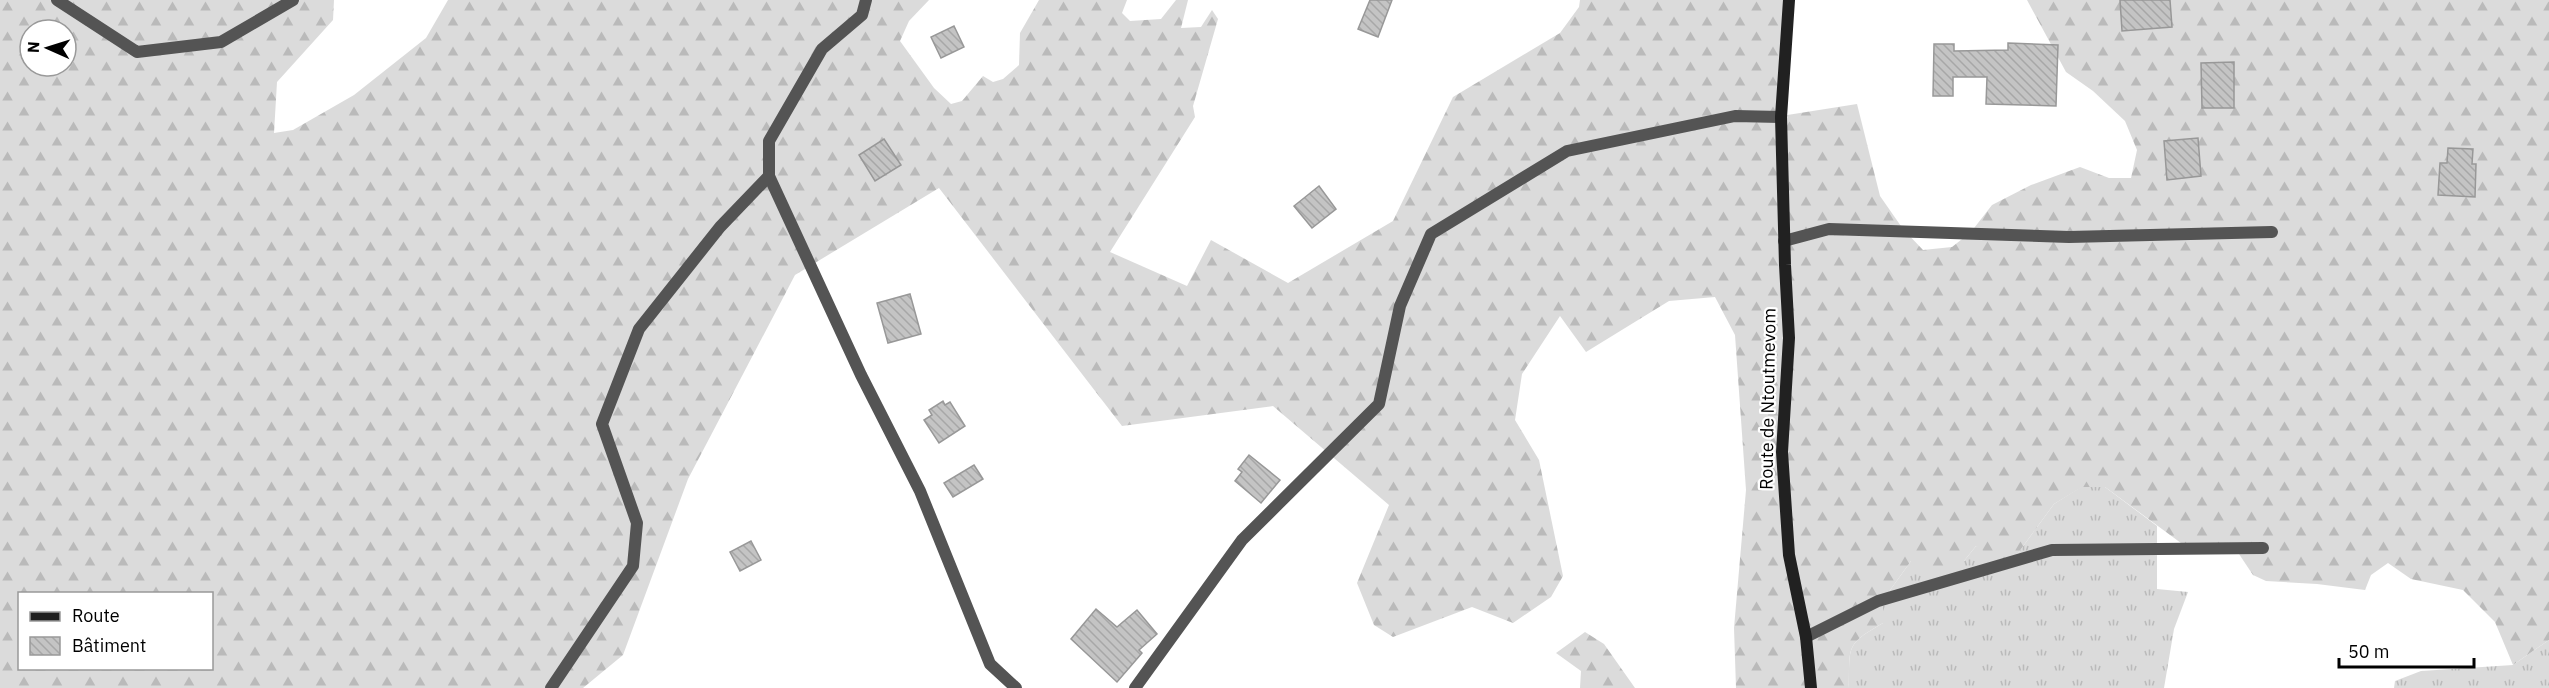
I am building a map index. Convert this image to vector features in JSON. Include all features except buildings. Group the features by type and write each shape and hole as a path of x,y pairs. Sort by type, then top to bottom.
{"street":[{"path":"57,0 137,52 221,42 293,0"},
{"path":"866,0 862,15 822,49 769,141 769,176 861,375 920,491 990,664 1016,688"},
{"name":"Route de Ntoutmevom","path":"1789,0 1781,117 1784,241 1790,338 1782,452 1788,555 1806,638 1811,688"},
{"path":"1135,688 1242,540 1379,404 1400,306 1431,234 1567,151 1735,116 1781,117"},
{"path":"551,688 633,566 637,524 602,424 639,329 720,227 769,176"},
{"path":"1784,241 1829,229 2069,237 2272,232"},
{"path":"1806,638 1878,601 2052,550 2263,548"}],"green space":[{"path":"0,0 334,0 333,20 277,82 274,133 293,130 354,95 426,38 448,0 929,0 909,21 900,41 934,88 951,104 962,101 983,76 993,82 1003,79 1019,65 1020,33 1039,0 1127,0 1122,13 1130,21 1161,19 1176,0 1188,0 1181,28 1201,27 1212,10 1218,19 1193,106 1195,117 1110,252 1187,286 1211,240 1288,283 1393,221 1453,97 1560,33 1579,7 1580,0 1789,0 1781,116 1857,104 1880,196 1903,229 1923,250 1952,247 1971,232 1992,205 2031,185 2080,167 2109,178 2131,178 2137,150 2125,121 2093,91 2066,72 2027,0 2549,0 2549,640 2513,665 2495,622 2463,590 2411,579 2388,563 2371,575 2365,590 2266,581 2253,575 2239,554 2185,546 2105,487 2082,487 2054,504 2016,556 2001,563 1976,546 1964,561 1936,573 1911,561 1883,600 1883,623 1862,637 1852,648 1849,663 1849,688 1736,688 1734,628 1746,490 1735,335 1715,297 1669,301 1586,352 1560,316 1522,374 1515,420 1539,460 1563,576 1551,597 1513,623 1472,607 1393,637 1374,625 1357,583 1389,505 1273,406 1122,426 939,188 795,275 688,479 623,655 583,688 0,688"},
{"path":"2081,487 2105,487 2157,526 2157,589 2188,592 2174,629 2164,688 1849,688 1849,663 1852,648 1862,637 1883,623 1883,600 1911,561 1964,561 1976,546 2016,556 2054,504"},
{"path":"1585,632 1604,644 1635,688 1580,688 1581,671 1556,653"},
{"path":"2549,640 2549,688 2394,688 2395,681 2421,671 2513,665"}]}
